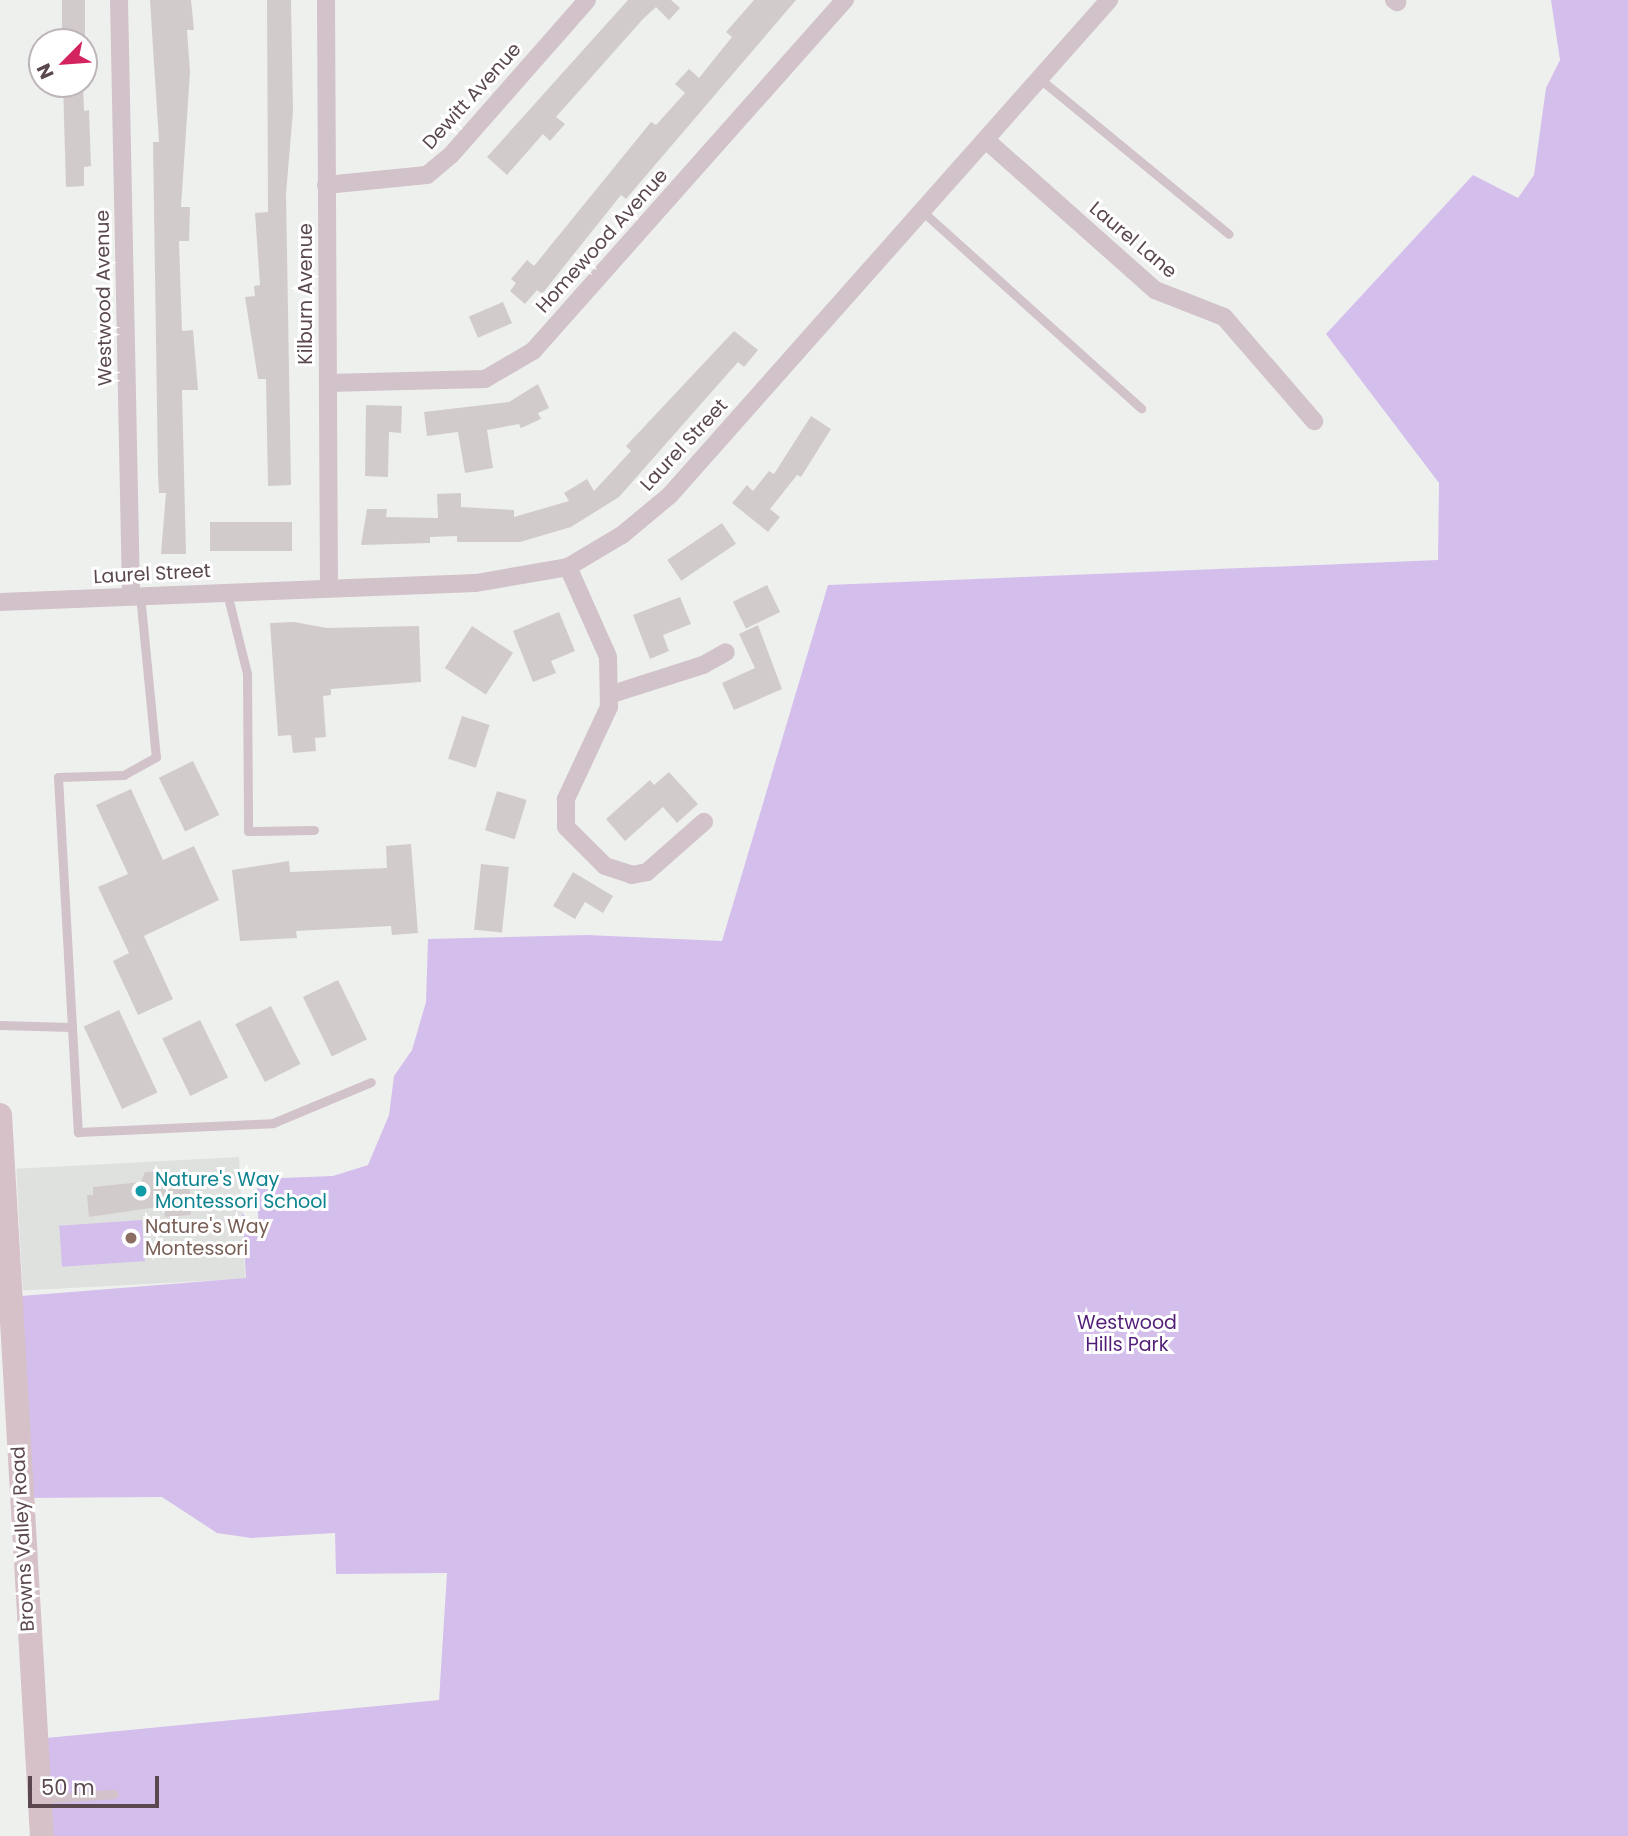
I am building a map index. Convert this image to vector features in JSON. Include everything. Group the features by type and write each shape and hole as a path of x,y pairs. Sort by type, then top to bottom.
{"main road":[{"name":"Browns Valley Road","path":"0,1115 3,1282 42,1836"}],"street":[{"name":"Westwood Avenue","path":"119,0 136,595"},
{"name":"Kilburn Avenue","path":"326,0 329,587"},
{"name":"Dewitt Avenue","path":"326,185 426,175 451,155 587,0"},
{"name":"Homewood Avenue","path":"327,383 485,379 533,351 845,0"},
{"name":"Laurel Street","path":"0,602 476,583 568,567 622,535 670,495 1109,0"},
{"name":"Laurel Lane","path":"986,140 1155,290 1224,317 1314,421"},
{"path":"568,567 604,645 609,707 566,799 566,827 605,866 632,875 647,873 704,822"},
{"path":"609,695 703,665 726,652"}],"lane":[{"path":"1040,79 1228,234"},
{"path":"922,211 1142,408"},
{"path":"226,591 247,673 248,831 314,830"},
{"path":"136,595 156,757 124,775 58,777 78,1132 273,1123 371,1082"},
{"path":"0,1025 72,1027"},
{"path":"40,1799 114,1794"}],"shaded area":[{"name":"Nature's Way Montessori","path":"239,1157 245,1279 23,1291 16,1169"}],"green space":[{"name":"Westwood Hills Park","path":"1551,0 1628,0 1628,1836 42,1836 36,1739 439,1700 447,1573 336,1574 335,1533 251,1538 217,1533 162,1497 20,1498 21,1296 246,1278 242,1212 259,1239 257,1179 333,1176 368,1165 389,1115 394,1076 412,1050 426,1002 428,939 587,935 722,941 828,585 1438,560 1439,483 1326,334 1473,175 1518,198 1534,175 1546,88 1560,60"},
{"path":"142,1220 145,1261 62,1267 59,1226"}],"building":[{"path":"62,0 85,0 85,28 62,28"},
{"path":"150,0 191,0 194,30 187,30 190,72 181,207 190,207 189,241 179,241 182,331 193,330 198,390 182,390 186,554 161,554 166,493 159,493 158,474 153,142 159,142"},
{"path":"267,0 291,0 293,111 286,194 291,485 268,486 266,379 258,379 245,297 255,296 254,286 260,285 255,213 268,212"},
{"path":"628,0 671,0 680,8 669,20 656,7 643,19 556,117 565,124 550,141 543,134 507,175 487,157"},
{"path":"754,0 796,0 626,199 621,195 542,294 537,290 525,304 510,291 516,283 511,279 527,260 534,266 651,122 656,125 685,93 675,84 689,69 699,78 732,37 726,32"},
{"path":"63,98 84,98 84,111 89,110 91,166 84,167 84,186 66,187"},
{"path":"503,302 512,323 478,338 469,316"},
{"path":"734,331 758,350 744,367 738,362 619,497 571,527 520,542 457,542 457,536 430,537 430,543 361,545 367,509 387,509 386,517 438,518 437,494 461,493 461,507 514,510 514,517 569,501 564,493 587,479 594,491 631,451 626,446"},
{"path":"538,384 549,408 538,413 541,419 521,428 519,424 487,430 493,468 465,473 458,432 427,436 424,412 509,402"},
{"path":"366,405 402,406 401,433 389,432 388,477 365,476"},
{"path":"811,416 831,429 801,477 797,475 770,509 780,517 768,532 732,503 747,485 753,491 769,471 774,474"},
{"path":"210,522 292,522 292,551 210,551"},
{"path":"722,523 736,544 681,581 667,560"},
{"path":"767,585 780,612 746,629 733,602"},
{"path":"680,597 691,624 663,635 669,651 650,659 633,615"},
{"path":"559,612 575,651 551,661 556,673 533,682 513,631"},
{"path":"294,622 327,628 419,626 421,682 331,689 331,695 323,696 326,737 315,738 316,751 293,753 291,735 278,736 270,623"},
{"path":"758,625 782,689 734,710 722,683 755,668 739,634"},
{"path":"472,626 513,653 486,695 445,668"},
{"path":"462,716 490,725 476,768 448,759"},
{"path":"193,761 219,815 185,832 159,778"},
{"path":"669,772 698,804 677,823 663,807 625,841 606,819 650,780 654,785"},
{"path":"131,789 163,860 194,846 219,900 144,936 173,999 138,1015 113,961 129,953 98,887 128,874 96,805"},
{"path":"497,791 527,800 515,839 485,830"},
{"path":"411,844 418,933 392,935 391,926 296,931 297,938 240,941 232,870 289,861 290,872 387,868 386,846"},
{"path":"481,864 509,867 502,933 474,930"},
{"path":"573,872 613,896 603,913 585,902 575,919 553,906"},
{"path":"338,980 367,1039 332,1056 303,997"},
{"path":"271,1006 301,1064 265,1082 235,1024"},
{"path":"119,1010 157,1092 122,1109 84,1026"},
{"path":"200,1020 228,1078 190,1096 162,1038"},
{"name":"Nature's Way Montessori School","path":"161,1171 161,1179 189,1177 191,1215 165,1217 164,1206 89,1217 87,1195 93,1195 93,1187 141,1182 145,1172"}],"place":[{"name":"Nature's Way Montessori School","path":"141,1191"},
{"name":"Nature's Way Montessori","path":"131,1238"}]}
